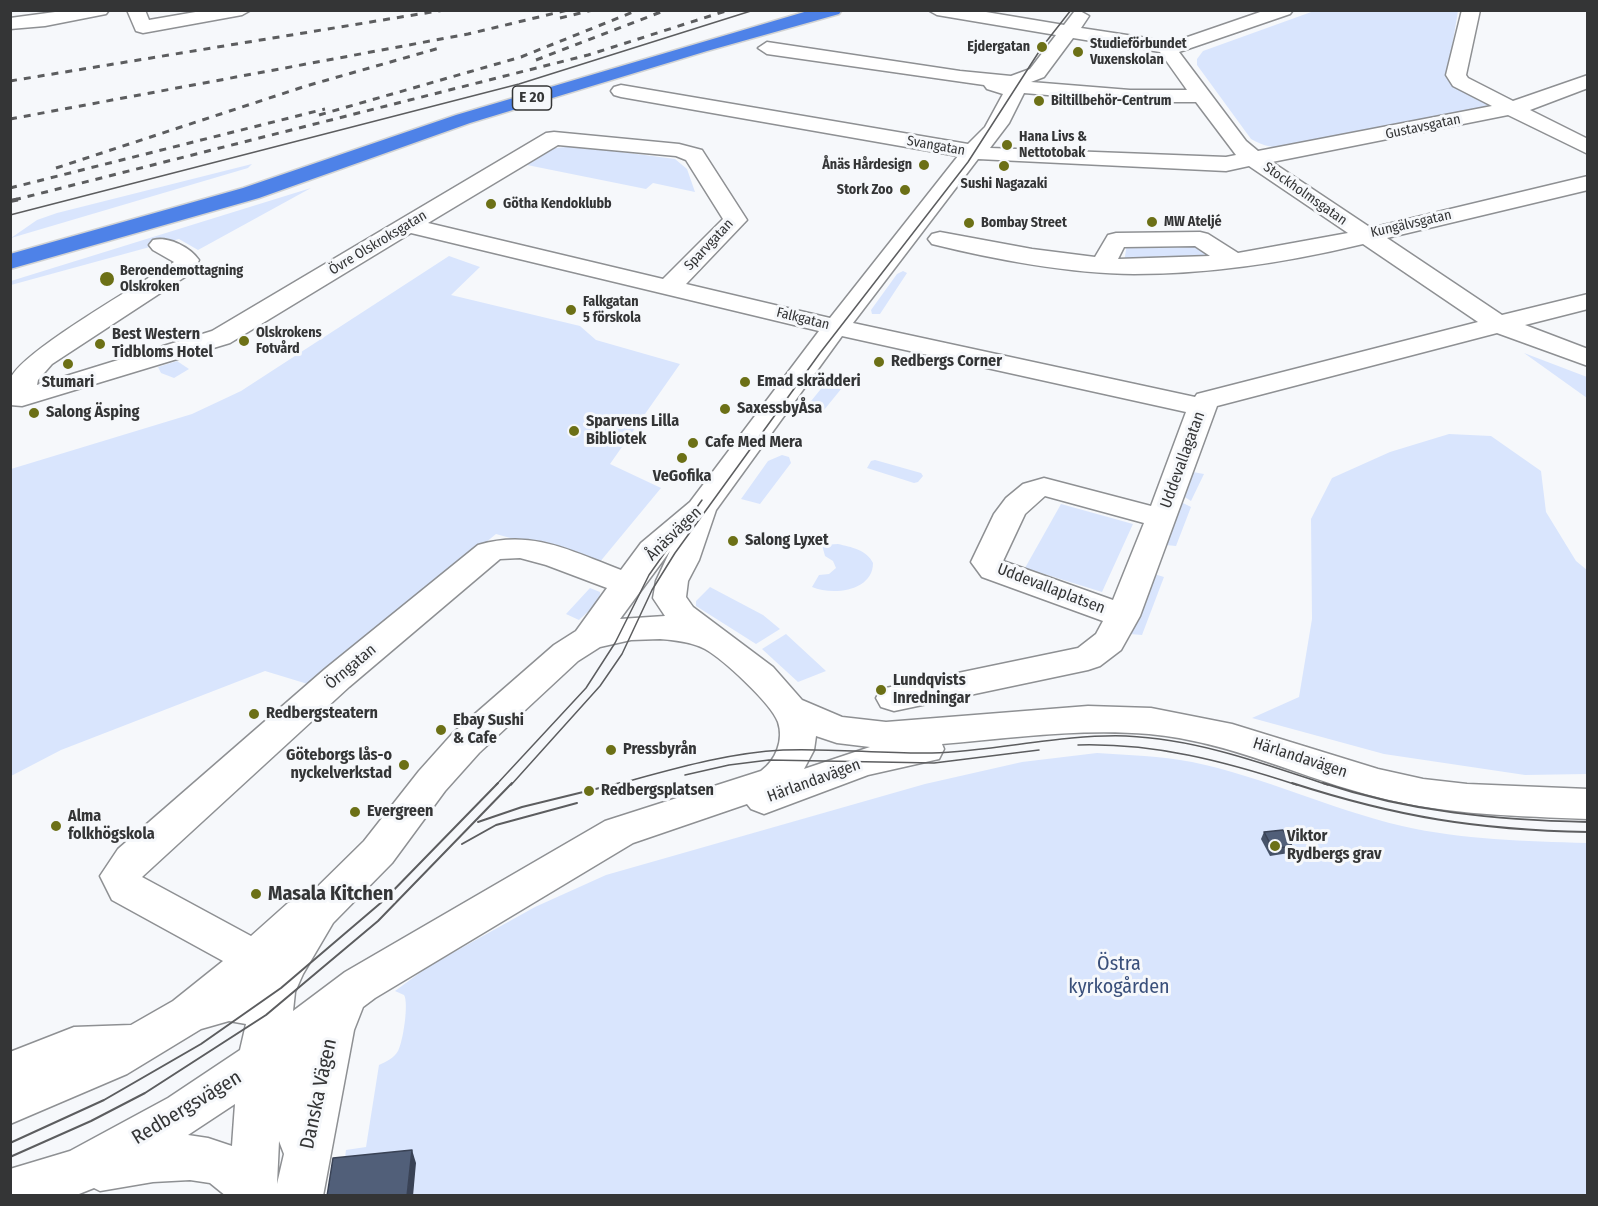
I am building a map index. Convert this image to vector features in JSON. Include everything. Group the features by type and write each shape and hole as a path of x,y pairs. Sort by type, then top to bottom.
{"highway":[{"name":"E 20","path":"10,247 102,222 481,102 790,10"},
{"name":"E 20","path":"10,262 251,193 463,119 700,47 833,10"},
{"path":"10,272 27,267 55,250"}],"street":[{"path":"10,24 45,21 100,10"},
{"path":"140,19 242,10"},
{"path":"937,10 1166,47 1193,43 1284,10"},
{"name":"Ånäsvägen","path":"318,911 378,852 432,781 466,743 566,653 588,639 652,550 701,509 835,327 972,152 982,145 1019,88 1037,73 1072,32 1084,10"},
{"path":"1471,10 1456,78 1467,87 1587,148"},
{"name":"Stockholmsgatan","path":"1166,47 1238,146 1256,160 1363,235 1498,324 1587,358"},
{"path":"767,48 1019,88 1130,96 1202,96"},
{"name":"Gustavsgatan","path":"1256,160 1511,108 1563,92 1587,81"},
{"name":"Svangatan","path":"621,91 972,152 1226,164 1256,160"},
{"path":"693,137 724,109"},
{"name":"Övre Olskroksgatan","path":"16,397 221,337 554,138 693,137"},
{"name":"Sparvgatan","path":"669,287 735,220 694,155 693,137"},
{"name":"Kungälvsgatan","path":"940,239 1032,256 1103,265 1178,267 1235,262 1308,250 1587,183"},
{"name":"Falkgatan","path":"406,225 835,327 1202,407"},
{"path":"16,397 24,379 43,358 185,266 187,260 161,245"},
{"name":"Uddevallagatan","path":"894,698 1088,658 1109,642 1123,616 1162,518 1202,407 1207,400 1587,301"},
{"name":"Uddevallaplatsen","path":"1123,616 993,570 987,562 1012,512 1026,492 1034,488 1044,487 1162,518"},
{"path":"701,509 683,560 672,581 669,598 681,615 720,642 761,676 789,709"},
{"name":"Örngatan","path":"254,957 126,888 120,876 132,860 337,678 489,552 504,547 526,548 628,584"},
{"path":"588,639 634,627 663,626 683,629 720,642"},
{"name":"Härlandavägen","path":"789,709 837,730 870,734 1012,726 1088,718 1158,722 1232,736 1378,783 1423,793 1467,799 1587,804"},
{"name":"Härlandavägen","path":"347,995 360,985 619,832 651,823 716,798 773,782 783,774 793,760 798,731 796,720 789,709"},
{"name":"Härlandavägen","path":"651,823 703,819 748,805 863,762 948,745 1012,726"},
{"path":"10,1103 111,1060 188,1014 219,993 254,957 302,915 318,911"},
{"path":"253,1195 273,1040 274,992 285,966 318,911"},
{"name":"Redbergsvägen","path":"10,1192 80,1170 184,1113 273,1040 347,995"},
{"name":"Danska Vägen","path":"303,1174 332,1030 347,995"},
{"path":"188,1014 220,1003 235,1002 255,1007 273,1040 303,1085 300,1132 303,1174"},
{"path":"10,1073 74,1047 140,1043"},
{"path":"80,1170 191,1158 224,1166 240,1175 253,1195"}],"green space":[{"path":"1314,11 1458,11 1447,77 1490,106 1297,148 1273,147 1251,139 1197,65 1197,59 1203,51"},
{"path":"576,146 675,159 687,169 695,192 653,183 646,189 527,165 555,148"},
{"path":"252,164 248,168 11,238 37,220 57,213"},
{"path":"311,188 198,250 179,239 11,285 11,281"},
{"path":"1197,243 1217,260 1124,262 1127,244"},
{"path":"449,256 480,267 451,295 580,326 596,340 680,364 610,464 661,488 599,563 496,534 311,685 265,671 61,750 11,776 11,469 192,414 241,391"},
{"path":"903,271 907,273 880,314 872,314 871,310 897,274"},
{"path":"1524,353 1587,377 1587,398"},
{"path":"177,361 189,369 174,378 161,373 158,367"},
{"path":"829,379 846,383 824,410 807,406"},
{"path":"1449,434 1491,436 1541,471 1546,512 1576,561 1587,570 1587,774 1525,775 1384,754 1252,718 1299,697 1312,619 1311,519 1332,478 1390,452"},
{"path":"782,455 789,457 791,463 760,504 741,499 768,461"},
{"path":"875,460 921,473 923,476 914,483 867,468 871,461"},
{"path":"1193,472 1204,474 1191,501 1183,496"},
{"path":"1181,502 1191,507 1176,546 1166,545"},
{"path":"1061,504 1133,524 1102,592 1025,568"},
{"path":"838,544 867,555 873,563 871,572 866,580 850,589 830,591 812,587 819,575 829,574 836,568 833,561 825,556 822,545"},
{"path":"1154,574 1164,577 1142,635 1130,634"},
{"path":"710,587 763,615 780,629 756,644 696,606 696,601"},
{"path":"590,588 600,592 593,607 579,620 566,614"},
{"path":"786,634 826,671 798,682 762,649"},
{"name":"Östra kyrkogården","path":"1097,753 1156,757 1219,768 1375,819 1425,831 1494,839 1587,843 1587,1195 340,1196 346,1150 366,1147 379,1065 394,1056 402,1040 406,1014 405,999 404,995 395,991 429,966 535,907 606,875 925,784 1022,762"}],"building":[{"path":"1283,830 1292,846 1273,849 1264,832"},
{"path":"412,1150 407,1196 327,1196 333,1158"}],"tram line":[{"path":"10,215 519,84 754,10"},
{"path":"511,785 600,686 622,654 652,590 675,553 820,353 968,162 1042,47 1071,10"},
{"path":"496,785 586,688 615,643 649,575 702,500"},
{"path":"614,785 698,763 761,752 783,750 956,752 1102,736 1152,738 1203,747 1328,785"},
{"path":"1078,745 1162,750 1216,761 1297,785"},
{"path":"685,775 729,765 769,760 934,763 1039,750"},
{"path":"10,1143 104,1100 201,1044 281,988 383,901 498,783"},
{"path":"10,1157 91,1121 145,1093 266,1015 378,921 512,783"},
{"path":"478,822 522,807 620,783"},
{"path":"1292,783 1367,805 1438,820 1510,828 1588,832"},
{"path":"1323,783 1388,801 1454,813 1588,822"},
{"path":"462,844 496,825 577,803"}],"railway":[{"path":"10,81 444,10"},
{"path":"10,119 468,34 568,10"},
{"path":"560,18 593,10"},
{"path":"319,115 521,57 638,10"},
{"path":"536,60 666,10"},
{"path":"14,200 588,55 729,10"},
{"path":"56,168 306,86 443,47"},
{"path":"10,188 325,109"},
{"path":"10,201 20,199"}],"place":[{"name":"Ejdergatan","path":"1042,47"},
{"name":"Studieförbundet Vuxenskolan","path":"1078,52"},
{"name":"Biltillbehör-Centrum","path":"1039,101"},
{"name":"Hana Livs & Nettotobak","path":"1007,145"},
{"name":"Ånäs Hårdesign","path":"924,165"},
{"name":"Sushi Nagazaki","path":"1004,166"},
{"name":"Stork Zoo","path":"905,190"},
{"name":"Götha Kendoklubb","path":"491,204"},
{"name":"MW Ateljé","path":"1152,222"},
{"name":"Bombay Street","path":"969,223"},
{"name":"Beroendemottagning Olskroken","path":"107,279"},
{"name":"Falkgatan 5 förskola","path":"571,310"},
{"name":"Olskrokens Fotvård","path":"244,341"},
{"name":"Best Western Tidbloms Hotel","path":"100,344"},
{"name":"Redbergs Corner","path":"879,362"},
{"name":"Stumari","path":"68,364"},
{"name":"Emad skrädderi","path":"745,382"},
{"name":"SaxessbyÅsa","path":"725,409"},
{"name":"Salong Äsping","path":"34,413"},
{"name":"Sparvens Lilla Bibliotek","path":"574,431"},
{"name":"Cafe Med Mera","path":"693,443"},
{"name":"VeGofika","path":"682,458"},
{"name":"Salong Lyxet","path":"733,541"},
{"name":"Lundqvists Inredningar","path":"881,690"},
{"name":"Redbergsteatern","path":"254,714"},
{"name":"Ebay Sushi & Cafe","path":"441,730"},
{"name":"Pressbyrån","path":"611,750"},
{"name":"Göteborgs lås-o nyckelverkstad","path":"404,765"},
{"name":"Redbergsplatsen","path":"589,791"},
{"name":"Evergreen","path":"355,812"},
{"name":"Alma folkhögskola","path":"56,826"},
{"name":"Viktor Rydbergs grav","path":"1275,846"},
{"name":"Masala Kitchen","path":"256,894"}]}
